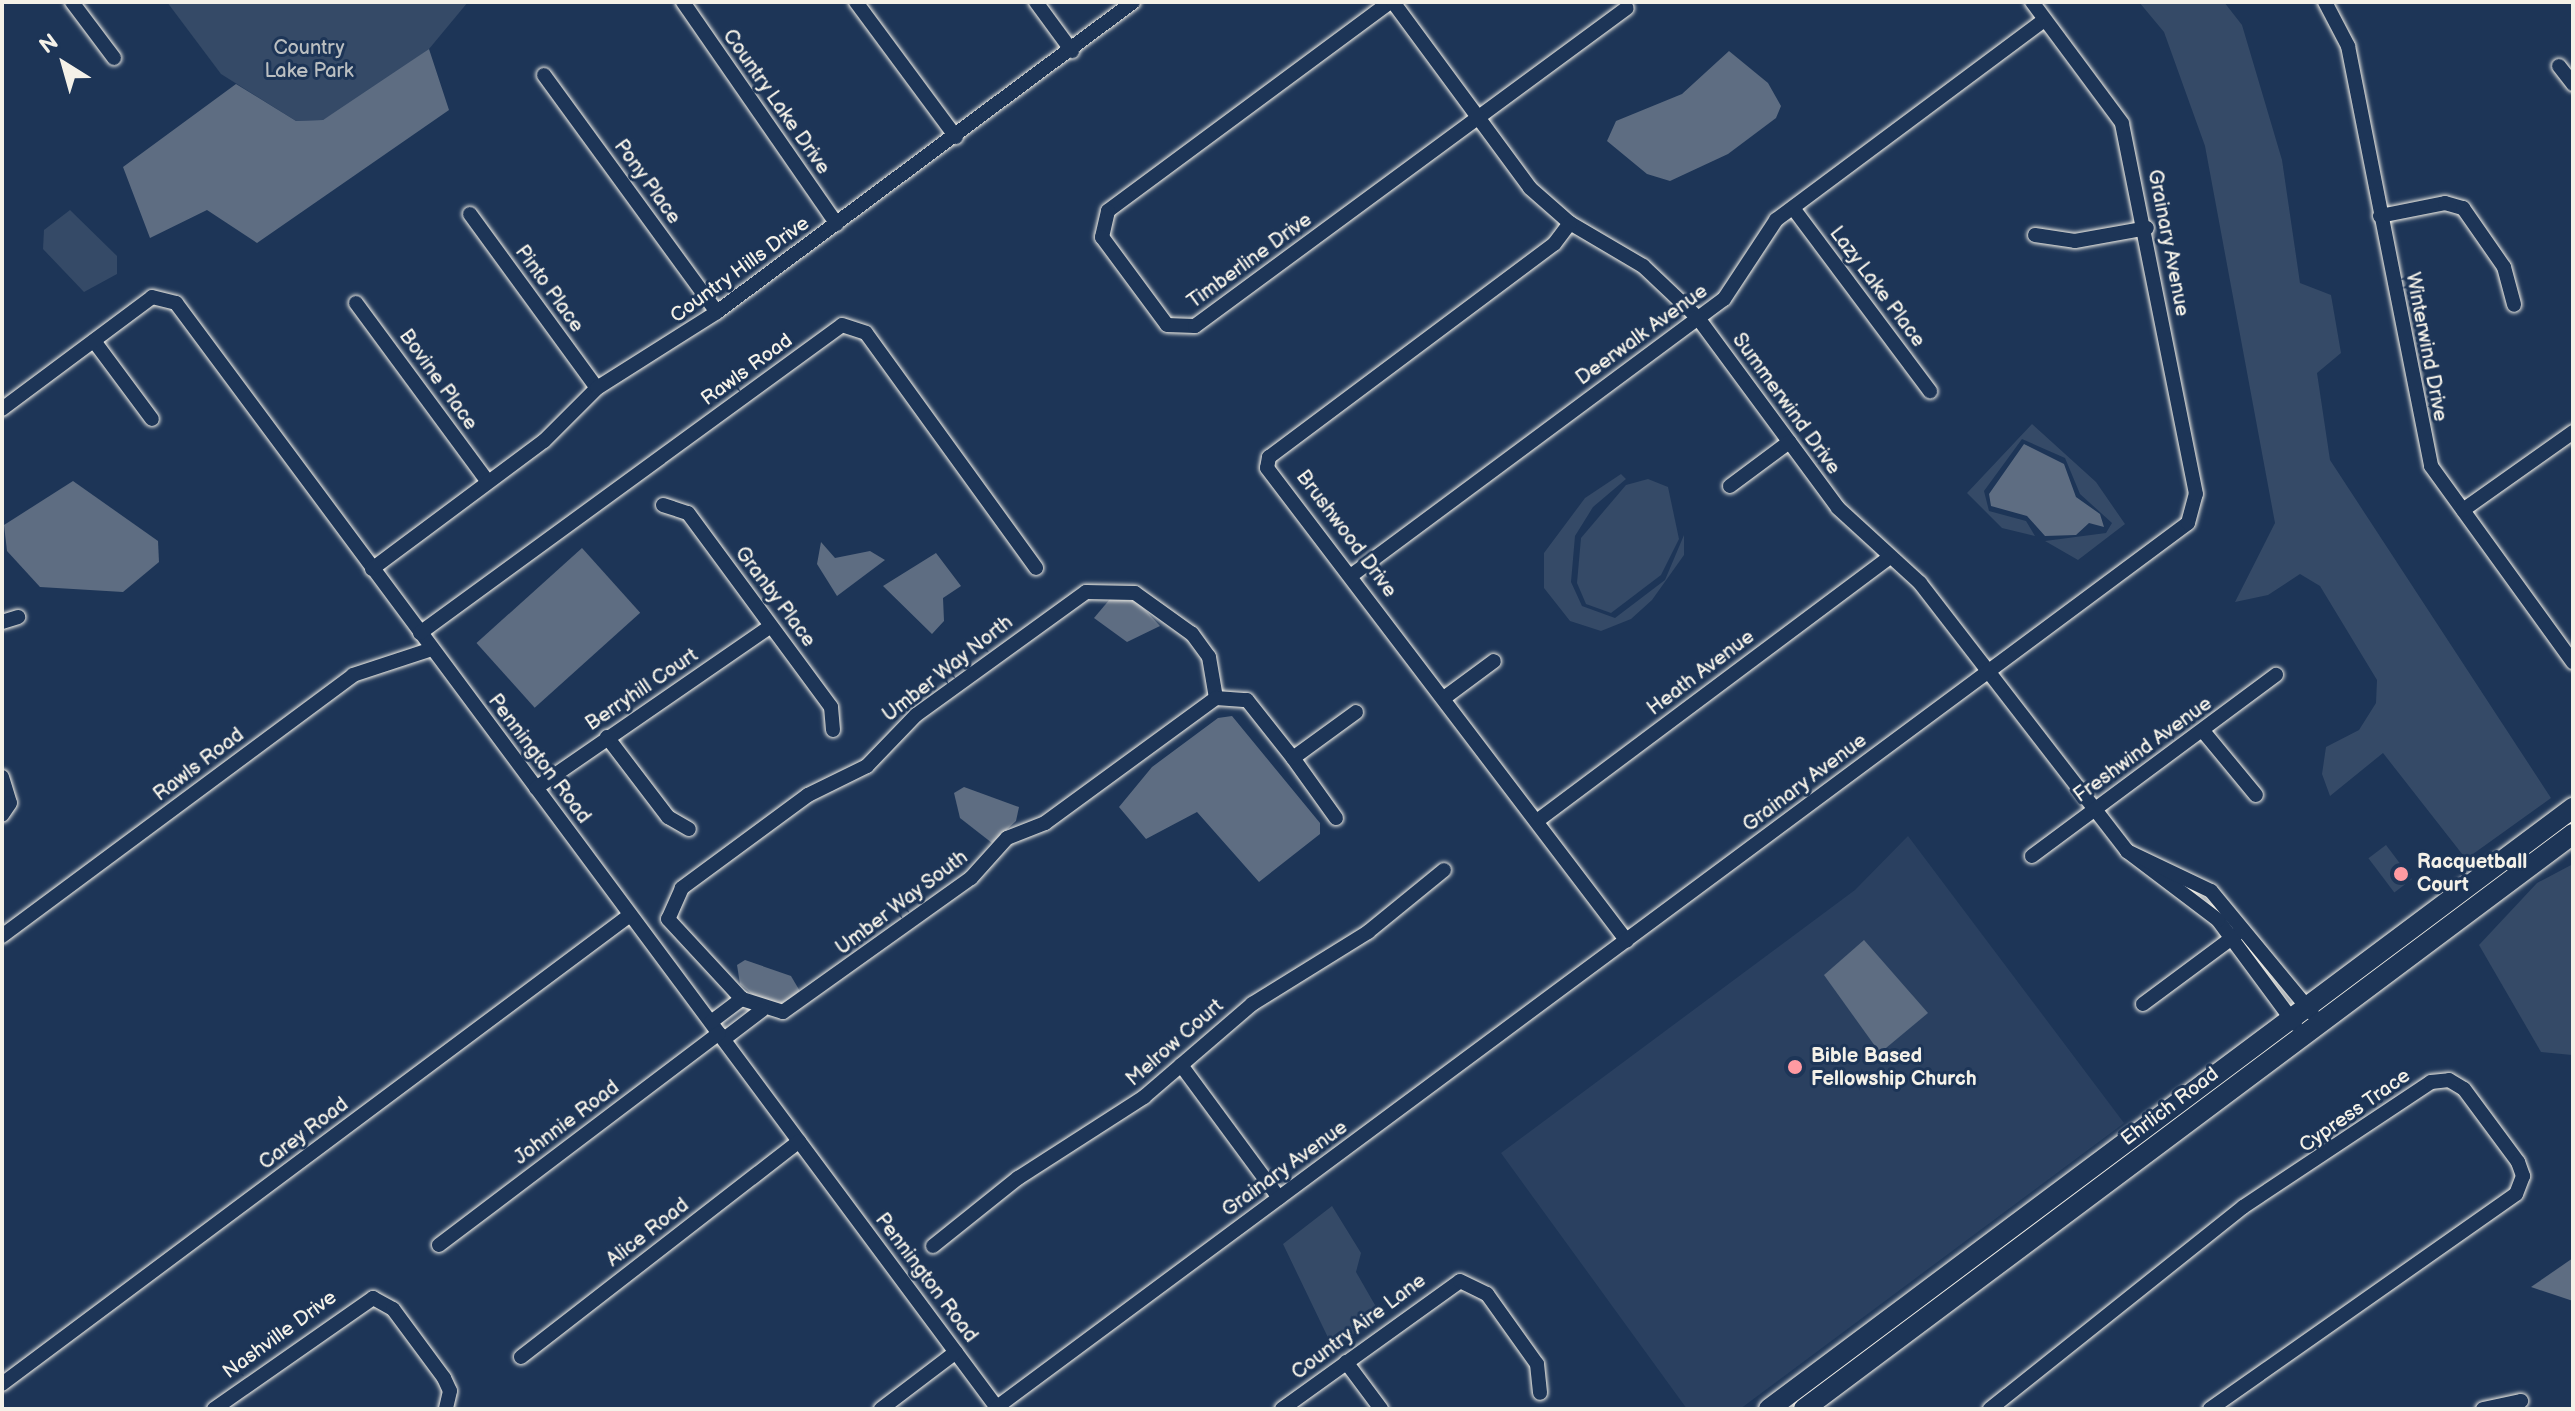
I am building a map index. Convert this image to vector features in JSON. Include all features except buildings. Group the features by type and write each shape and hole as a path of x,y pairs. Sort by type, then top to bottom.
{"main road":[{"name":"Ehrlich Road","path":"1769,1409 2297,1010 2573,808"},
{"name":"Ehrlich Road","path":"1804,1409 2573,834"}],"street":[{"path":"72,2 114,58"},
{"name":"Country Lake Drive","path":"683,2 837,224"},
{"path":"856,2 956,137"},
{"path":"1036,2 1072,51"},
{"name":"Country Hills Drive","path":"372,569 544,441 597,388 717,312 1072,51 1133,2"},
{"name":"Summerwind Drive","path":"1392,2 1530,188 1570,223 1643,266 1698,318 1838,508 1920,583 2092,812 2127,851 2205,908 2297,1010"},
{"name":"Timberline Drive","path":"1392,2 1108,211 1102,237 1167,325 1195,326 1627,8"},
{"name":"Grainary Avenue","path":"997,1408 2188,523 2196,494 2147,228 2122,123 2032,2"},
{"name":"Winterwind Drive","path":"2325,2 2348,46 2421,431 2431,466 2573,662"},
{"name":"Deerwalk Avenue","path":"1352,575 1698,318 1736,286 1760,235 2044,20"},
{"path":"2559,66 2573,84"},
{"name":"Pony Place","path":"544,75 717,312"},
{"path":"2380,216 2445,203 2463,208 2504,267 2514,305"},
{"name":"Lazy Lake Place","path":"1793,208 1930,391"},
{"name":"Pinto Place","path":"470,214 597,388"},
{"name":"Brushwood Drive","path":"1570,223 1554,244 1269,457 1267,468 1352,575 1627,941"},
{"path":"2035,235 2075,241 2147,228"},
{"name":"Pennington Road","path":"2,409 152,297 176,303 997,1408"},
{"name":"Bovine Place","path":"356,303 487,481"},
{"name":"Rawls Road","path":"420,633 842,325 866,333 1036,568"},
{"path":"94,341 152,419"},
{"path":"2463,510 2573,432"},
{"path":"1730,486 1789,442"},
{"name":"Granby Place","path":"663,505 688,513 831,707 833,730"},
{"name":"Heath Avenue","path":"1537,821 1890,557"},
{"name":"Umber Way North","path":"742,999 673,930 674,897 808,795 867,766 916,715 1071,599 1103,588 1148,599 1201,644 1216,698"},
{"path":"2,622 18,617"},
{"name":"Berryhill Court","path":"536,788 771,626"},
{"name":"Rawls Road","path":"2,936 353,675 432,649"},
{"path":"1444,698 1494,661"},
{"name":"Freshwind Avenue","path":"2032,856 2276,675"},
{"path":"1216,698 1247,700 1336,818"},
{"name":"Umber Way South","path":"762,1010 800,1006 971,878 1007,838 1045,823 1216,698"},
{"path":"1293,758 1356,712"},
{"path":"2203,731 2256,795"},
{"path":"607,737 668,817 689,829"},
{"path":"2,777 10,803 2,815"},
{"name":"Summerwind Drive","path":"2127,851 2195,880 2246,927 2311,1029"},
{"name":"Melrow Court","path":"933,1246 1181,1065 1252,1004 1368,932 1444,870"},
{"name":"Carey Road","path":"2,1384 630,915"},
{"path":"2143,1004 2246,927"},
{"path":"718,1031 742,999 762,1010"},
{"path":"718,1031 762,1010"},
{"name":"Johnnie Road","path":"439,1245 718,1031"},
{"path":"1181,1065 1279,1198"},
{"name":"Cypress Trace","path":"1990,1409 2243,1207 2431,1082 2449,1080 2464,1089 2518,1162 2523,1176 2516,1194 2210,1409"},
{"name":"Alice Road","path":"521,1357 799,1141"},
{"name":"Country Aire Lane","path":"1282,1409 1460,1281 1487,1294 1537,1364 1540,1393"},
{"name":"Nashville Drive","path":"214,1409 373,1298 393,1309 444,1378 450,1391 446,1409"},
{"path":"881,1409 956,1352"},
{"path":"1346,1362 1381,1409"},
{"path":"2483,1409 2521,1401"}],"shaded area":[{"path":"429,49 449,110 257,243 207,210 150,238 123,167 236,84 296,121 323,120"},
{"path":"1729,51 1768,83 1781,106 1776,118 1728,154 1670,181 1647,174 1607,141 1616,121 1682,94"},
{"path":"2024,444 2064,464 2076,497 2100,514 2104,527 2089,523 2076,535 2045,536 2027,516 1991,506 1989,494"},
{"path":"73,481 158,541 159,562 123,592 40,587 7,551 4,525"},
{"path":"821,542 835,558 870,551 885,560 837,596 817,564"},
{"path":"582,548 640,613 535,708 476,643"},
{"path":"936,553 961,586 943,598 944,621 932,634 883,586"},
{"path":"1110,599 1137,601 1160,626 1127,642 1094,618"},
{"path":"1232,716 1320,823 1320,834 1259,882 1197,812 1146,839 1119,807 1152,767 1218,718"},
{"path":"964,787 1019,807 1016,821 992,843 960,818 954,793"},
{"path":"1908,836 2124,1123 1740,1409 1687,1409 1501,1153 1855,890"},
{"path":"1864,940 1928,1013 1880,1053 1824,975"},
{"path":"745,960 791,976 801,993 780,1004 760,1001 740,984 737,965"},
{"path":"2573,1258 2573,1301 2531,1287"}],"green space":[{"name":"Country Lake Park","path":"167,2 468,2 429,49 364,96 323,120 296,121 221,74"},
{"path":"2139,2 2224,2 2242,25 2282,160 2300,283 2331,295 2341,353 2317,373 2330,460 2551,798 2466,859 2383,753 2330,796 2322,774 2326,747 2359,730 2376,703 2377,680 2320,586 2300,574 2268,595 2235,602 2275,523 2205,146 2164,32"},
{"path":"70,210 117,256 117,274 84,292 43,249 44,230"},
{"path":"2032,424 2096,482 2125,524 2078,560 2045,541 2106,533 2112,523 2080,494 2065,458 2022,439 1984,491 1989,511 2026,521 2035,536 2002,528 1967,493"},
{"path":"1621,474 1626,479 1593,507 1575,536 1571,582 1582,606 1615,618 1665,580 1684,535 1684,555 1652,600 1631,619 1601,631 1570,621 1544,588 1544,553 1585,498"},
{"path":"1648,479 1668,487 1679,539 1661,575 1611,613 1586,604 1577,583 1581,538 1626,485"},
{"path":"2386,845 2412,879 2394,893 2368,858"},
{"path":"2573,864 2572,1055 2541,1052 2479,945 2537,883"},
{"path":"1332,1206 1361,1253 1356,1272 1379,1312 1334,1350 1283,1244"}],"place":[{"name":"Racquetball Court","path":"2401,874"},
{"name":"Bible Based Fellowship Church","path":"1795,1067"}]}
